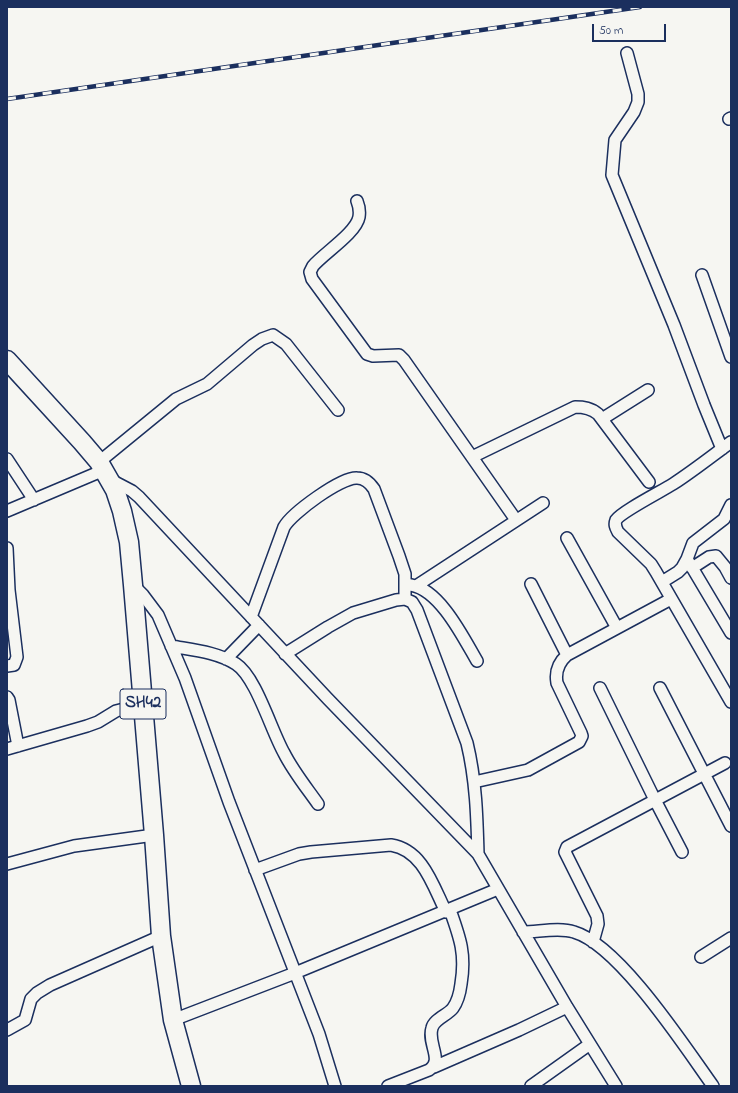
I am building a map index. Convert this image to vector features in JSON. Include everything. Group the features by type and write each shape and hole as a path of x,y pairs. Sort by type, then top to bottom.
{"main road":[{"name":"SH42","path":"7,360 82,442 104,470 115,490 122,511 128,542 133,585 161,936 173,1020 191,1086"}],"street":[{"path":"627,53 638,94 638,102 634,112 616,140 612,174 674,325 704,405 726,446 674,484 625,513 617,519 615,527 618,532 651,564 731,702"},
{"path":"358,201 360,210 356,224 351,231 313,266 310,272 312,280 367,354 373,356 398,355 404,360 516,520"},
{"path":"702,275 731,356"},
{"path":"7,511 104,470 176,399 214,380 224,369 253,345 268,336 273,335 286,344 338,410"},
{"path":"602,419 648,390"},
{"path":"472,457 575,408 585,407 593,409 602,419 649,482"},
{"path":"7,459 34,500"},
{"path":"104,470 139,497 285,654 478,854 567,1007 616,1086"},
{"path":"250,617 284,527 288,521 309,504 342,482 352,478 358,478 370,483 374,489 405,574 411,585 426,590 442,606 461,633 476,661"},
{"path":"405,598 411,585 543,503"},
{"path":"731,505 724,519 693,544 690,564 731,633"},
{"path":"567,538 617,628"},
{"path":"7,548 9,590 17,657 14,665 7,666"},
{"path":"662,582 690,564 713,556 719,558 728,565 731,578"},
{"path":"531,584 567,655"},
{"path":"133,585 143,595 158,615 185,678 228,802 319,1034 335,1086"},
{"path":"285,654 353,613 405,598 412,602 467,743 477,804 478,854"},
{"path":"474,782 528,770 581,739 581,733 557,679 559,664 567,655 671,598"},
{"path":"226,659 259,625"},
{"path":"171,646 213,654 237,664 248,677 282,751 318,804"},
{"path":"600,688 682,852"},
{"path":"660,688 731,826"},
{"path":"7,697 10,700 12,747 98,722 124,709 143,711"},
{"path":"593,942 598,924 597,916 565,852 567,848 725,763"},
{"path":"7,864 74,846 154,835"},
{"path":"255,870 299,854 391,845 398,846 410,852 422,864 448,911 460,939 463,954 463,972 459,994 454,1007 435,1022 430,1034 436,1063 434,1067"},
{"path":"173,1020 295,973 448,911 498,889"},
{"path":"523,932 566,930 582,935 593,942 612,958 648,997 713,1086"},
{"path":"7,1030 25,1020 31,999 37,993 50,985 161,936"},
{"path":"701,957 731,938"},
{"path":"388,1086 423,1073 567,1007"},
{"path":"530,1086 590,1044"}],"railway":[{"path":"7,99 640,7"}]}
